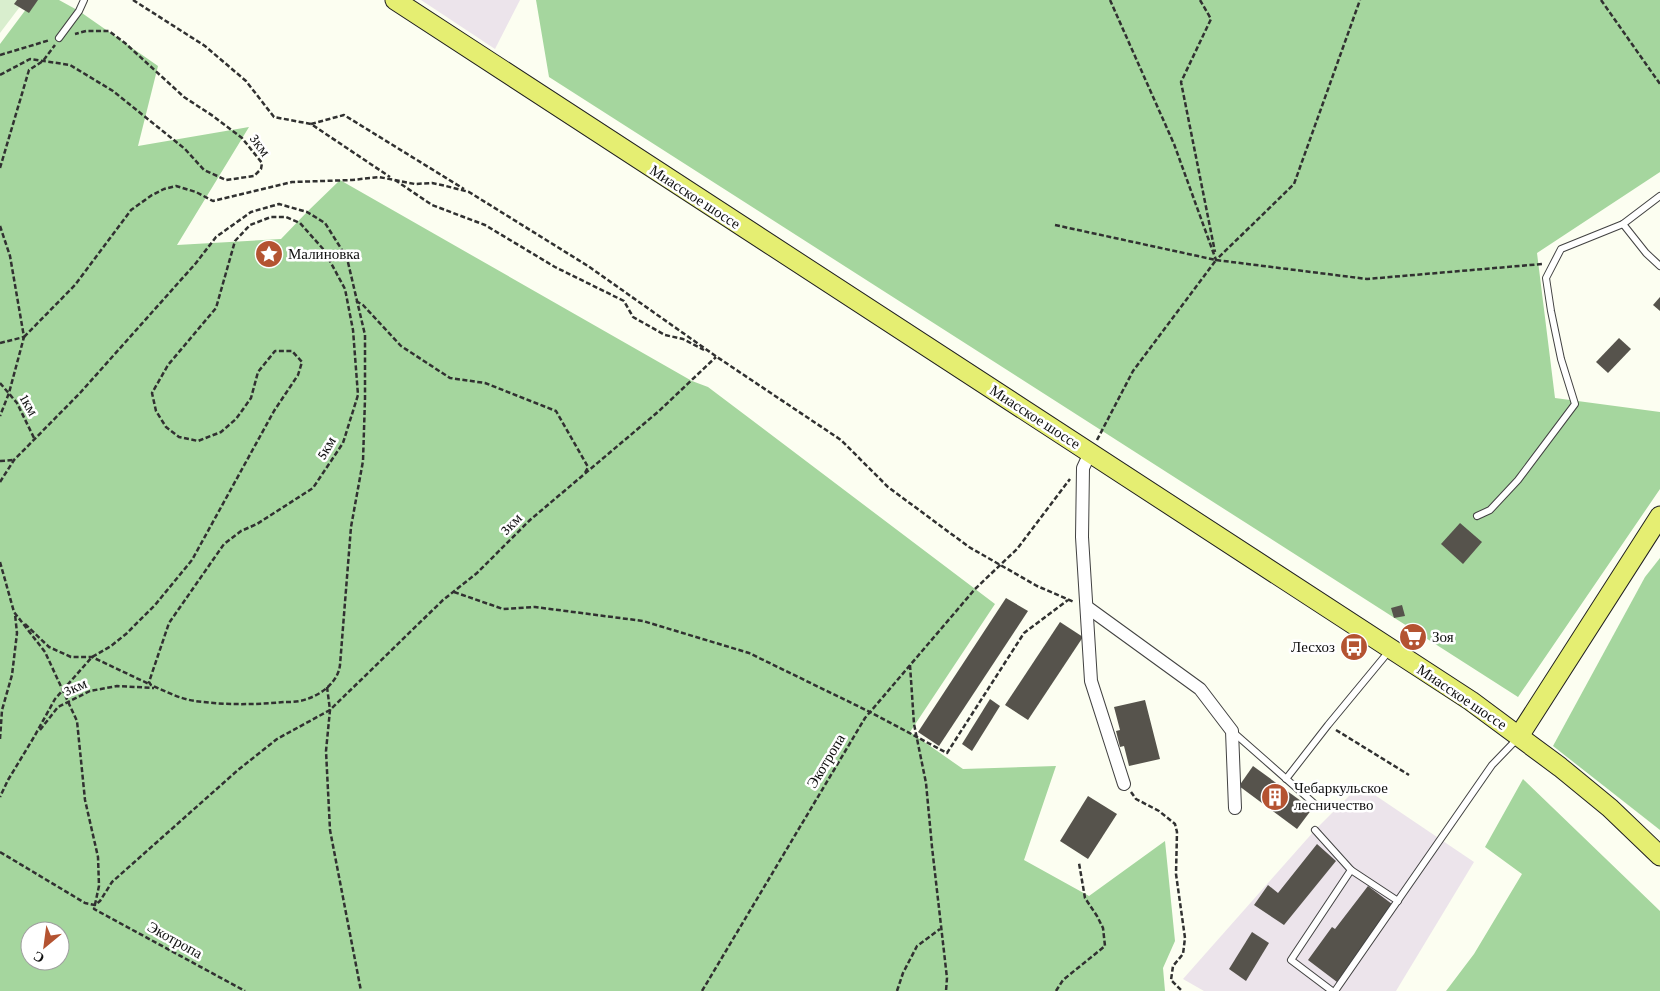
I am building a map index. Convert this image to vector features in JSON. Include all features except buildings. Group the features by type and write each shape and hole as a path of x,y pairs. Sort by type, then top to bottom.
{"main road":[{"name":"Миасское шоссе","path":"395,0 729,219 1087,460 1471,701 1560,767 1610,808 1660,856"},
{"path":"1519,736 1660,516"}],"street":[{"path":"1087,460 1082,537 1091,681 1124,784"},
{"path":"1087,607 1200,689 1232,731 1235,808"}],"lane":[{"path":"59,38 79,11 84,0"},
{"path":"1477,516 1490,510 1518,480 1575,404 1561,359 1546,278 1560,249 1623,224 1660,196"},
{"path":"1623,224 1646,253 1660,266"},
{"path":"1286,780 1328,725 1391,650"},
{"path":"1232,731 1317,806"},
{"path":"1351,870 1290,960 1334,991 1492,765 1519,736"},
{"path":"1315,830 1351,870 1398,901"}],"path":[{"path":"133,0 205,46 246,81 274,117 311,124 432,205 485,225 555,267 624,301 633,317 665,335 683,339 714,357 842,440 888,488 969,547 1037,586 1087,607"},
{"path":"1110,0 1174,144 1216,260"},
{"path":"1200,0 1211,19 1181,82 1216,260"},
{"name":"Экотропа","path":"702,991 865,718 975,589 1017,549 1074,474 1087,460 1133,371 1216,260 1294,184 1360,0"},
{"path":"1601,0 1660,84"},
{"name":"3км","path":"0,55 86,31 108,31 126,43 184,97 242,138 262,163 261,169 254,176 226,180 204,170 184,149 112,91 70,64 30,59 0,75"},
{"path":"0,168 29,70 43,61 59,38"},
{"path":"311,124 344,116 588,266 714,357"},
{"path":"0,343 24,337 75,286 131,210 152,195 176,186 196,192 213,201 292,182 379,177 415,184 432,183 467,191"},
{"path":"0,482 14,460 80,393 196,263 216,237 251,212 279,204 307,212 325,223 347,258 365,335 366,398 363,461 351,528 340,665 337,675 327,687 305,700 235,705 193,701 158,688 149,682 92,657 71,657 49,647 20,620"},
{"name":"5км","path":"92,657 111,646 126,634 168,590 192,560 274,411 298,375 302,362 292,351 276,351 258,372 251,398 236,419 221,432 198,441 179,437 166,427 156,411 152,393 168,365 216,308 236,241 250,225 270,217 286,217 300,223 324,250 345,289 354,330 358,394 343,443 313,488 257,524 241,531 224,544 169,623 149,682"},
{"path":"1056,225 1216,260 1366,278 1553,263"},
{"path":"0,226 10,256 24,337 9,393 0,416"},
{"path":"356,301 363,305 401,346 450,378 485,383 556,411 588,467 585,474"},
{"name":"3км","path":"95,904 100,901 112,882 238,770 277,739 330,710 443,600 477,573 530,520 659,411 714,357"},
{"name":"1км","path":"0,383 17,403 35,440"},
{"path":"0,461 14,460"},
{"path":"0,562 14,612 17,633 13,667 2,710 0,739"},
{"path":"454,592 503,609 536,607 643,621 750,653 870,712 947,753 1024,633 1086,588"},
{"path":"0,852 84,903 95,904 99,886 98,857 85,800 77,720 45,652 14,612"},
{"path":"0,797 55,699 92,657"},
{"path":"910,666 914,724 926,783 940,928 947,978 946,991"},
{"name":"3км","path":"34,737 58,707 90,691 117,686 158,688"},
{"path":"327,687 330,710 326,751 330,830 361,991"},
{"path":"1328,725 1409,775"},
{"path":"1124,784 1136,799 1160,811 1175,824 1177,832 1176,874 1185,938 1184,954 1173,966 1171,980 1182,991"},
{"path":"1056,991 1063,980 1105,946 1103,928 1098,916 1084,898 1079,863"},
{"name":"Экотропа","path":"95,904 94,909 245,991"},
{"path":"897,991 903,973 917,946 940,928"}],"shaded area":[{"path":"421,0 520,0 495,49"},
{"path":"1360,785 1474,862 1396,991 1204,991 1183,979 1315,830"}],"green space":[{"path":"0,0 25,0 0,33"},
{"path":"33,0 59,0 79,11 158,66 138,146 249,127 177,245 281,239 340,180 692,381 708,387 995,604 910,732 963,769 1056,766 1024,860 1089,896 1165,841 1175,941 1163,968 1165,991 0,991 0,44"},
{"path":"536,0 1660,0 1660,172 1537,253 1555,398 1660,412 1660,489 1518,697 549,77"},
{"path":"1660,558 1660,830 1553,746 1645,577"},
{"path":"1523,779 1660,911 1660,991 1446,991 1474,954 1522,874 1485,847"}],"place":[{"name":"Малиновка","path":"269,254"},
{"name":"Зоя","path":"1413,637"},
{"name":"Лесхоз","path":"1354,647"},
{"name":"Чебаркульское лесничество","path":"1275,797"}]}
